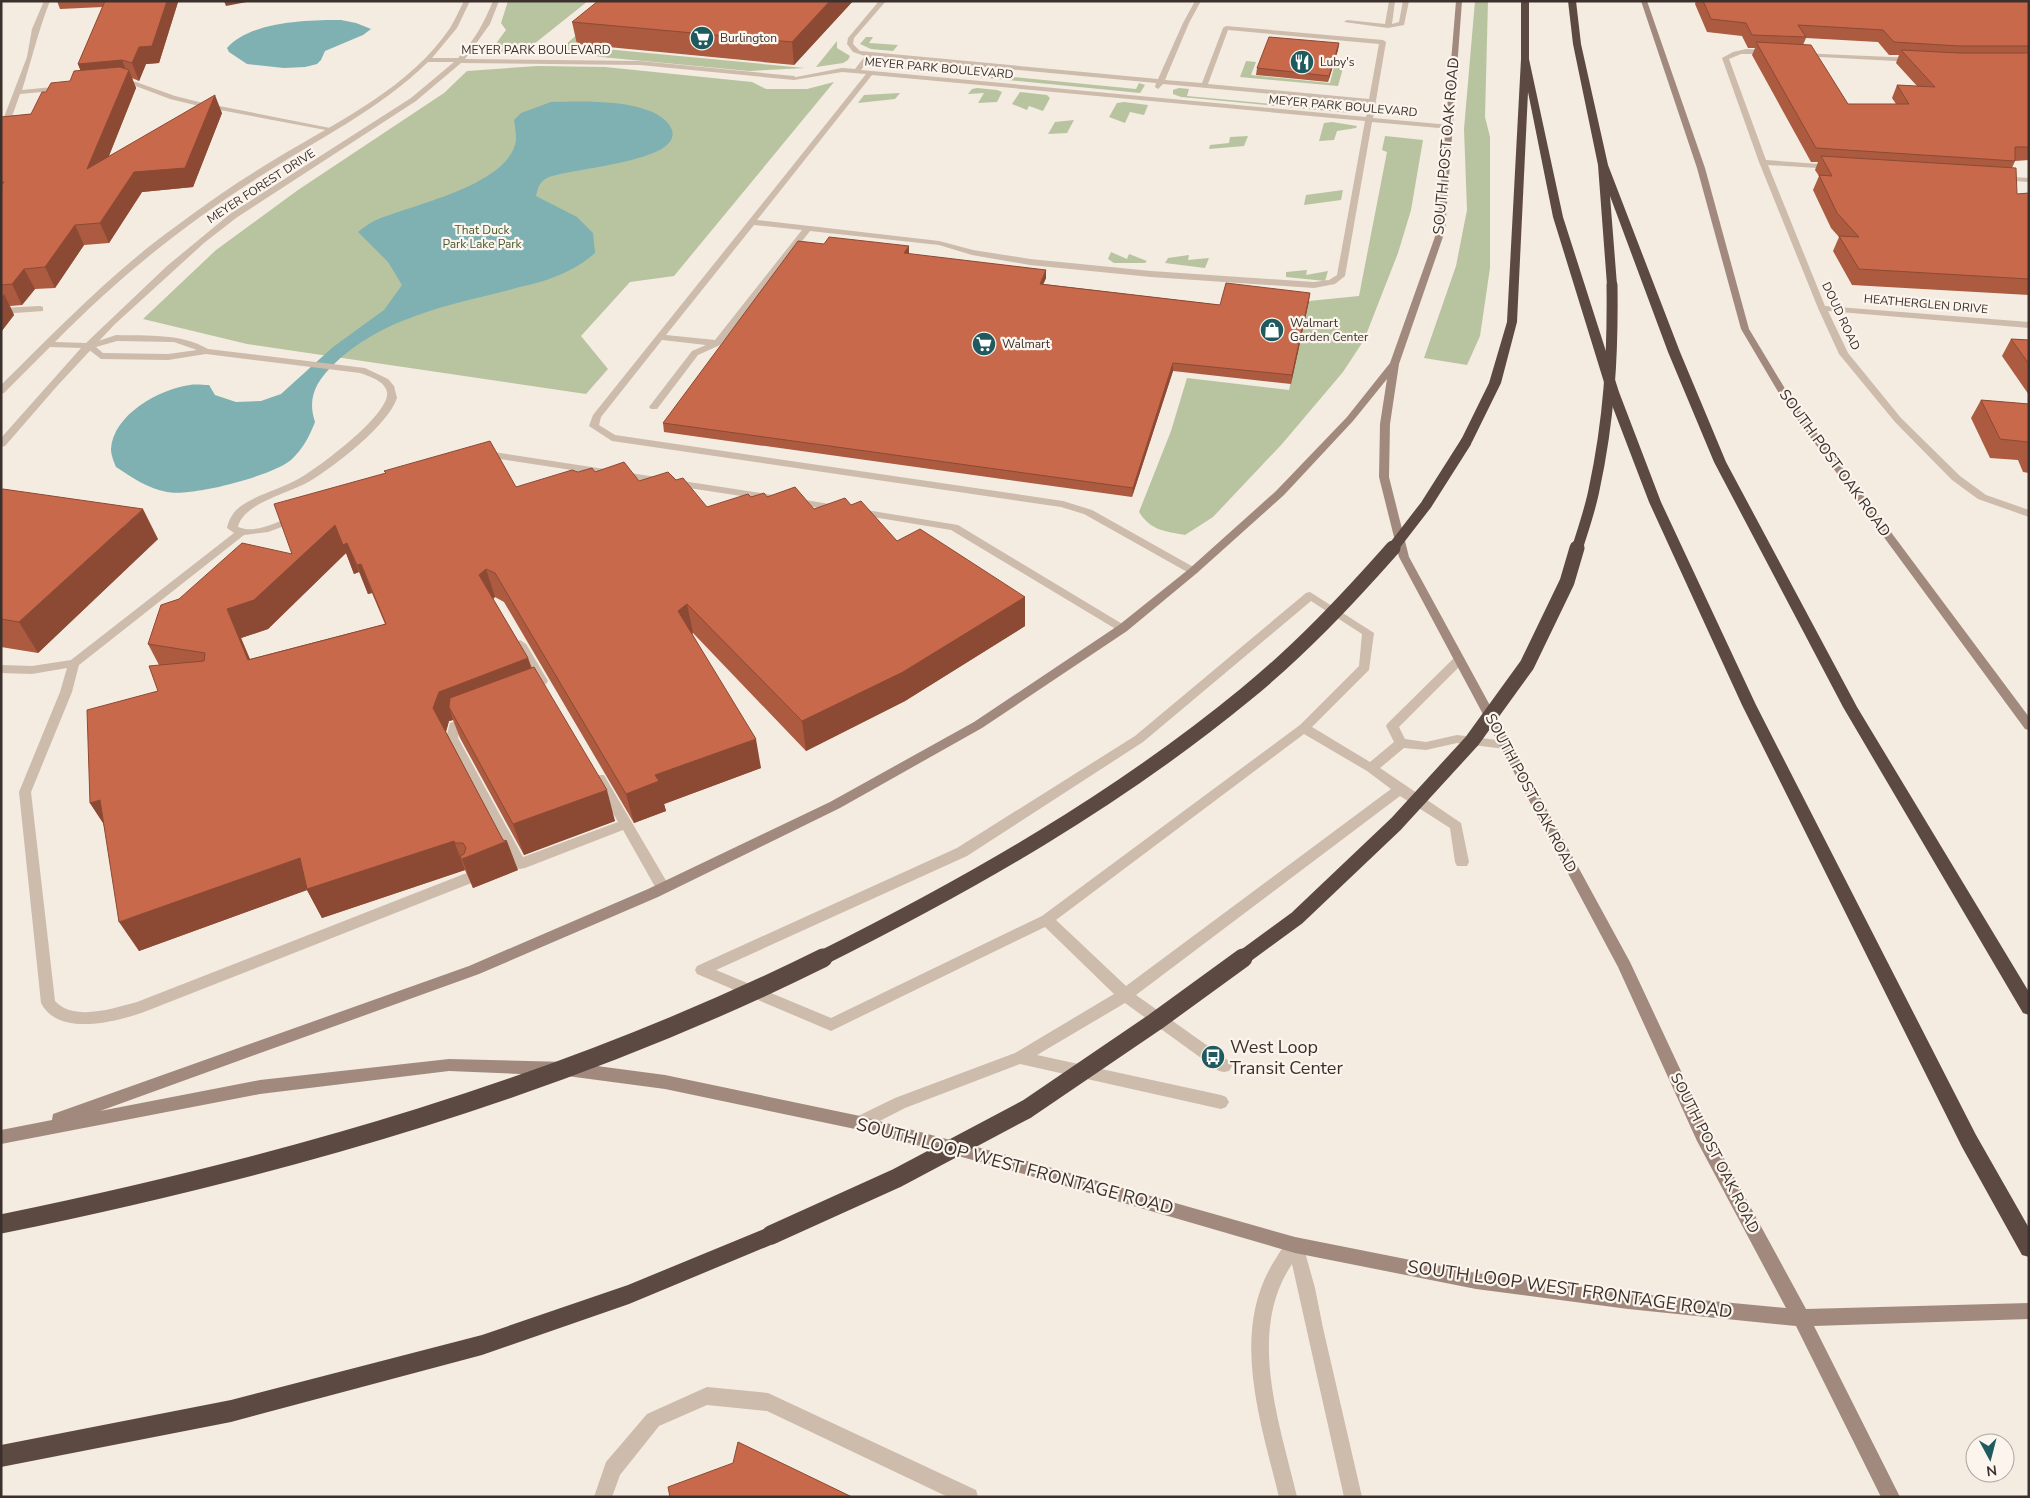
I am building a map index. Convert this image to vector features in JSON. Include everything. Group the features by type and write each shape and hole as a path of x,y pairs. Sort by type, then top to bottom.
{"highway":[{"path":"1,1224 162,1190 390,1128 577,1064 742,996 887,927 1009,860 1118,790 1208,727 1292,654 1349,599 1401,539 1466,442 1495,383 1512,322 1525,59 1526,1"},
{"path":"1572,1 1577,44 1604,165 1674,352 1720,462 1850,707 2029,1008"},
{"path":"1525,59 1558,217 1613,392 1655,502 1749,704 1968,1141 2029,1248"},
{"path":"1,1456 231,1411 482,1345 629,1294 771,1235 897,1178 1027,1109 1155,1022 1297,918 1396,824 1472,741 1527,665 1567,582 1594,492 1607,421 1613,349 1612,285 1604,165"}],"main road":[{"name":"SOUTH POST OAK ROAD","path":"1459,1 1441,231 1394,364 1385,424 1384,477 1404,557 1625,966 1703,1136 1801,1318 1891,1497"},
{"name":"SOUTH POST OAK ROAD","path":"1644,1 1701,168 1745,328 1786,398 2029,726"},
{"path":"18,1134 448,981 662,888 835,805 970,730 1078,660 1123,628 1193,571 1280,494 1350,419 1394,364"},
{"name":"SOUTH LOOP WEST FRONTAGE ROAD","path":"1,1137 260,1087 449,1064 567,1069 665,1082 860,1123 1003,1161 1295,1245 1476,1280 1628,1301 1801,1318 2029,1311"}],"street":[{"path":"1,136 19,92 30,57 35,28 47,1"},
{"name":"MEYER FOREST DRIVE","path":"1,391 143,255 239,186 387,94 440,47 467,1"},
{"name":"MEYER FOREST DRIVE","path":"1,444 49,387 123,310 209,234 233,216 414,98 459,61 484,31 496,1"},
{"path":"883,1 852,38 850,44 852,49 870,54 1371,101"},
{"path":"1153,99 1186,23 1198,1"},
{"path":"1388,26 1392,1"},
{"path":"1347,22 1388,26 1402,24 1406,1"},
{"path":"752,222 939,244 1030,262 1151,274 1314,285 1332,282 1341,276 1383,42 1226,28 1204,86"},
{"name":"DOUD ROAD","path":"1778,52 1744,51 1732,53 1725,58 1763,162 1822,308 1844,354 1898,420 1956,478 1982,497 2028,514"},
{"path":"1788,53 1925,60"},
{"path":"858,71 870,54"},
{"name":"MEYER PARK BOULEVARD","path":"426,60 640,63 750,76 794,78 842,70 858,71 1450,127"},
{"path":"871,72 596,417 594,426 612,438 1063,504 1088,512 1193,571"},
{"path":"110,83 129,81 168,97 214,108 341,131"},
{"path":"19,92 74,87"},
{"path":"351,132 361,134"},
{"path":"1763,162 1842,168"},
{"path":"1990,178 2029,180"},
{"path":"654,407 695,353 717,343 808,228"},
{"name":"HEATHERGLEN DRIVE","path":"1822,308 2029,325"},
{"path":"1,311 40,309"},
{"path":"660,336 717,343"},
{"path":"48,344 89,346 116,338 164,339 196,344 206,351"},
{"path":"89,346 101,356 168,357 206,351 350,368 362,370 382,379 391,387 393,395 392,404 384,414 327,467 269,501 236,515 232,522 232,528 240,533"},
{"path":"470,457 487,454 954,527 1123,628"},
{"path":"1,669 32,670 74,663 240,533 257,532 284,519 304,516"},
{"path":"1310,596 1368,633 1365,667 1304,728 1047,920 831,1025 702,970 962,852 1139,739 1310,596"},
{"path":"514,635 547,690 538,694"},
{"path":"1401,743 1392,726 1459,660"},
{"path":"74,663 66,692 25,792 48,1003 58,1014 83,1017 107,1016 139,1008 469,878"},
{"path":"482,716 454,726 452,738 520,864 626,824"},
{"path":"1304,728 1371,768 1456,826 1462,862"},
{"path":"1371,768 1401,743 1426,746 1457,739 1505,745"},
{"path":"594,769 662,888"},
{"path":"860,1123 900,1103 1020,1058 1125,995 1400,789"},
{"path":"1047,920 1125,995 1224,1066"},
{"path":"1020,1058 1221,1102"},
{"path":"1288,1497 1261,1376 1259,1345 1264,1310 1274,1280 1295,1245"},
{"path":"1295,1245 1307,1288 1353,1497"},
{"path":"603,1497 613,1469 653,1420 707,1396 768,1402 969,1497"}],"green space":[{"path":"508,1 588,1 529,48 519,52 489,53 506,30 501,23"},
{"path":"615,1 626,1 573,46 805,68 749,71 601,57 567,50 563,47"},
{"path":"1475,1 1488,1 1485,117 1490,137 1490,268 1480,336 1467,365 1424,358 1456,266 1467,210 1464,129"},
{"path":"866,37 873,37 869,43 898,45 893,51 871,49 860,44"},
{"path":"837,41 837,48 850,56 848,60 843,63 816,67"},
{"path":"891,59 896,60 892,66 995,76 999,70 1006,71 1003,76 1136,89 1139,83 1145,85 1140,93 888,68 886,66"},
{"path":"1246,61 1256,62 1251,75 1330,83 1334,67 1343,68 1338,86 1240,77"},
{"name":"That Duck Park Lake Park","path":"538,66 605,67 752,82 766,89 807,89 834,82 674,276 630,282 581,336 608,369 586,394 247,344 143,319 216,250 298,190 444,93 467,71"},
{"path":"1179,88 1189,89 1187,96 1348,111 1349,104 1360,107 1351,113 1181,97 1173,94 1173,90"},
{"path":"972,89 1002,92 997,102 978,103 984,93 968,94"},
{"path":"1020,92 1047,95 1050,98 1043,111 1029,106 1027,110 1012,104"},
{"path":"900,93 895,99 858,103 864,95"},
{"path":"1117,103 1148,105 1144,115 1130,112 1125,123 1109,117"},
{"path":"1074,120 1067,133 1048,134 1055,122"},
{"path":"1332,122 1357,126 1356,128 1337,131 1334,140 1319,141 1324,123"},
{"path":"1248,136 1244,146 1209,149 1210,145 1229,143 1230,137"},
{"path":"1385,136 1423,140 1411,210 1398,253 1364,340 1343,372 1282,444 1213,517 1185,535 1154,527 1139,512 1171,431 1187,378 1289,390 1309,301 1359,296 1387,152 1382,150"},
{"path":"1343,190 1341,200 1304,205 1306,195"},
{"path":"1111,252 1127,259 1129,254 1147,261 1145,263 1114,263 1108,259"},
{"path":"1189,255 1188,260 1209,258 1205,268 1165,263 1168,258"},
{"path":"1307,270 1306,275 1328,271 1325,281 1286,277 1286,272"}],"water":[{"path":"341,20 371,29 363,35 325,51 317,64 305,67 284,68 247,64 229,52 227,48 237,39 265,27 297,22"},
{"path":"551,102 601,102 639,107 660,116 672,130 670,141 659,150 642,157 620,163 558,174 547,178 541,183 536,196 577,217 593,233 595,253 574,268 544,281 438,308 415,316 372,336 352,349 333,365 318,384 312,405 315,422 313,427 299,452 281,466 231,484 178,493 153,488 116,467 111,449 120,425 129,415 152,398 190,385 209,385 215,395 236,402 261,401 281,394 333,347 384,310 402,285 388,262 358,232 374,221 456,192 478,182 496,170 510,156 516,140 514,120 521,113"}],"building":[{"path":"105,1 167,1 152,46 139,47 132,63 122,60 78,64"},
{"path":"598,1 830,1 792,42 572,22"},
{"path":"1703,1 2029,1 2029,46 1959,46 1894,42 1883,30 1798,25 1806,37 1752,35 1746,23 1711,19"},
{"name":"Luby's","path":"1269,37 1339,43 1329,76 1257,68"},
{"path":"1756,42 1811,45 1848,104 1909,104 1897,85 1935,87 1901,50 1959,53 2029,53 2029,147 2015,147 2015,161 1816,148"},
{"path":"120,67 129,70 87,169 215,95 185,168 134,172 100,223 75,225 45,267 24,269 12,284 1,285 1,186 4,182 1,182 1,117 31,114 42,92 46,92 51,83 70,81 74,71"},
{"path":"1821,156 2016,168 2017,194 2029,193 2029,279 1859,269 1839,236 1859,237 1837,213 1819,175 1832,176"},
{"name":"Walmart","path":"829,237 909,246 904,253 1046,270 1040,284 1220,305 1226,283 1310,293 1292,375 1173,363 1133,488 663,423 798,241 824,244"},
{"path":"2011,339 2029,340 2029,364"},
{"path":"1981,400 2029,404 2029,444 2028,442 2000,439"},
{"path":"490,441 516,487 572,470 578,472 592,468 595,472 624,462 639,481 668,472 676,480 683,478 707,507 748,494 751,497 764,493 767,497 795,487 814,509 845,498 851,505 861,501 897,541 920,529 1025,597 903,672 802,721 687,604 678,611 756,739 655,775 659,781 626,794 495,573 486,569 479,575 528,658 439,692 433,708 503,840 507,841 462,859 460,856 464,854 466,848 463,843 455,843 454,841 307,889 300,858 119,922 100,800 90,803 87,710 158,691 149,666 204,661 205,653 148,644 161,605 179,599 242,543 292,554 274,504 386,473 384,471","holes":["335,525 343,545 347,543 357,565 361,564 386,624 248,660 227,609 254,600"]},
{"path":"1,490 143,509 19,622 1,619"},
{"path":"534,667 607,790 513,824 449,707 450,698"},
{"path":"738,1442 852,1497 670,1497 668,1487 733,1463"}],"place":[{"name":"Burlington","path":"702,38"},
{"name":"Luby's","path":"1302,62"},
{"name":"Walmart Garden Center","path":"1272,330"},
{"name":"Walmart","path":"984,344"},
{"name":"West Loop Transit Center","path":"1213,1057"}]}
